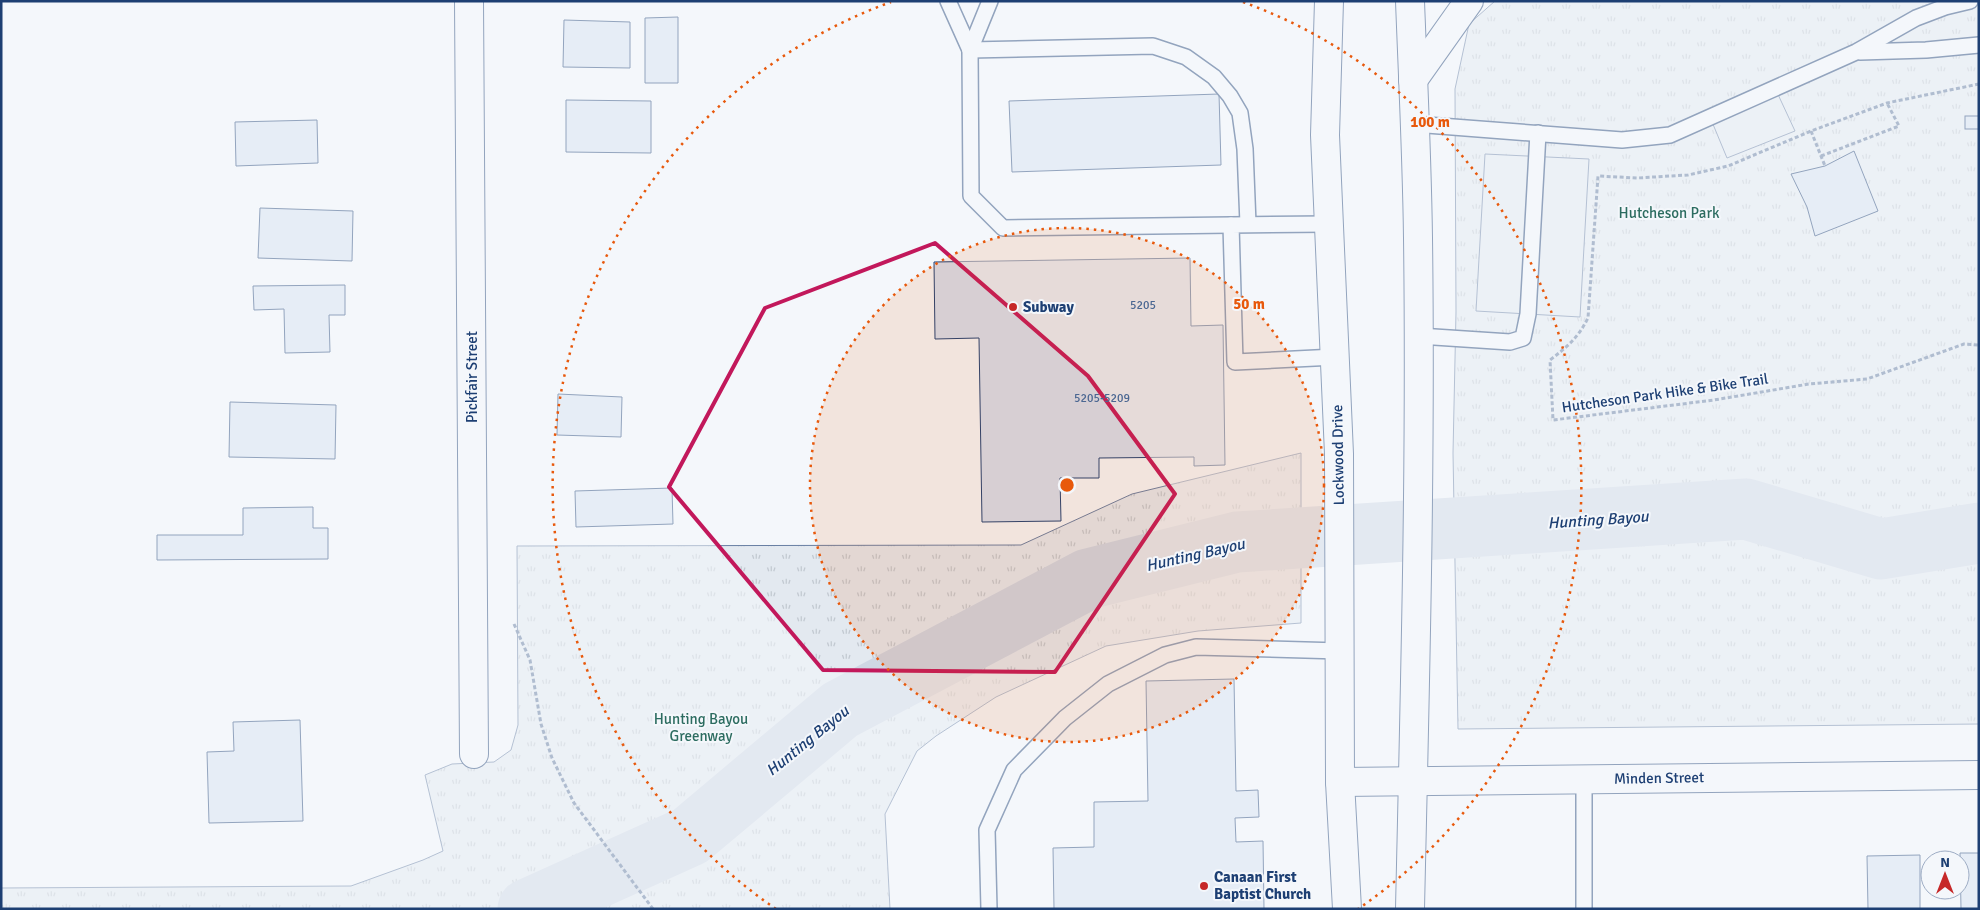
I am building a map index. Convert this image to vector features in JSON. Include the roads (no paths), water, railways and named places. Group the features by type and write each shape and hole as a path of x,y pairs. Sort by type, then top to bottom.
{"main road":[{"name":"Pickfair Street","path":"469,1 474,754"},
{"name":"Lockwood Drive","path":"1329,1 1325,107 1339,454 1340,782 1347,909"},
{"path":"1410,1 1418,236 1419,336 1417,453 1418,580 1410,909"},
{"path":"1413,80 1468,1"},
{"name":"Minden Street","path":"1340,782 1979,775"}],"lane":[{"path":"948,1 970,50"},
{"path":"990,1 970,50 971,196 1003,228 1329,224"},
{"path":"1414,124 1622,140 1670,135 1856,52 1916,18 1945,7 1970,1"},
{"path":"1856,52 1926,50 1979,45"},
{"path":"970,50 1153,46 1186,58 1214,77 1230,96 1240,113 1245,148 1248,224"},
{"path":"1419,336 1510,342 1523,338 1528,314 1538,133"},
{"path":"1231,225 1236,362 1335,357"},
{"path":"989,909 987,830 1014,770 1065,718 1108,684 1166,655 1196,647 1340,651"},
{"path":"1584,779 1584,909"}],"waterway":[{"name":"Hunting Bayou","path":"528,909 690,836 840,710 1088,579 1237,542 1746,509 1881,549 1979,533"}],"place":[{"name":"Subway","path":"1013,307"},
{"name":"Canaan First Baptist Church","path":"1204,886"}],"park label":[{"name":"Hutcheson Park","path":"1669,213"},
{"name":"Hunting Bayou Greenway","path":"701,728"}]}
